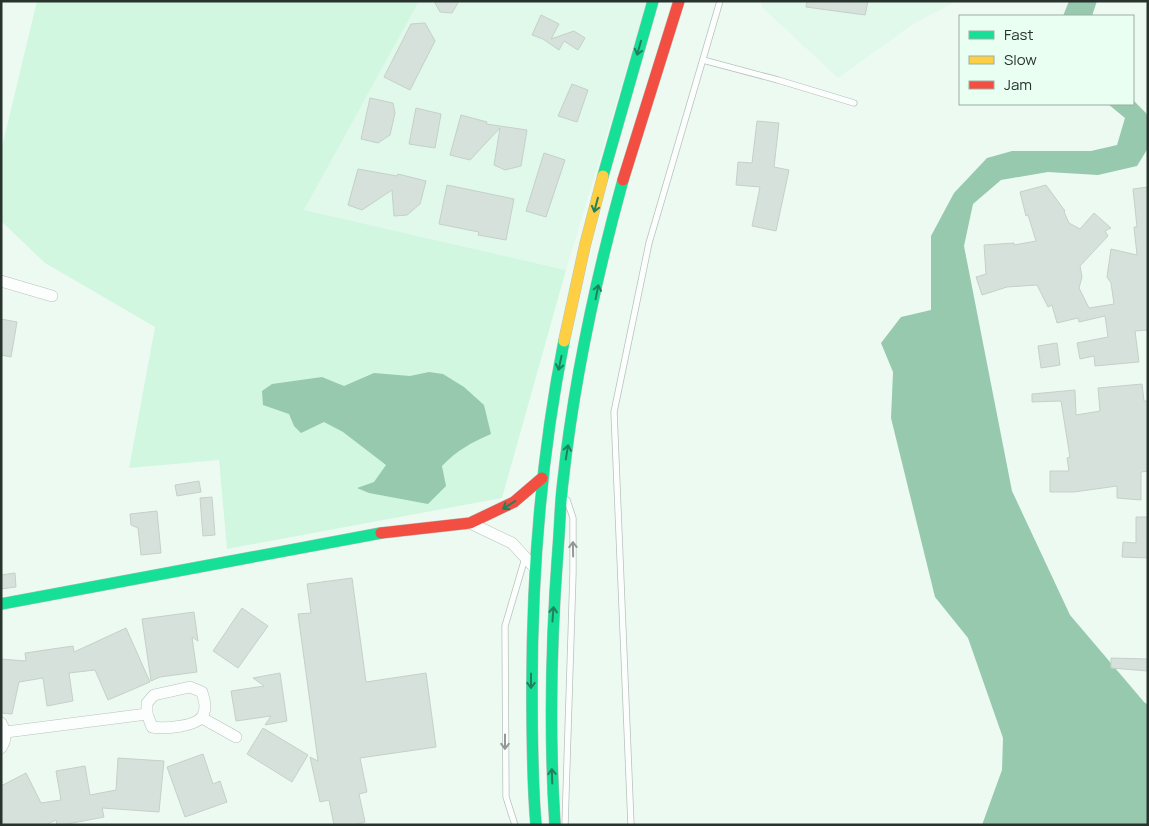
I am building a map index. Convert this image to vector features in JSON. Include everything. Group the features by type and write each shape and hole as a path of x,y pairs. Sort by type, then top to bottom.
{"main road":[{"path":"536,825 532,786 531,623 542,478 554,393 586,244 615,132 653,1"},
{"path":"555,825 550,704 553,621 563,488 581,372 603,259 643,111 679,1"},
{"path":"1,604 398,530 470,523 514,502 542,478"}],"street":[{"path":"1,281 52,296"},
{"path":"470,523 512,543 534,567"},
{"path":"190,687 202,692 205,708 202,718 195,723 163,729 152,727 147,714 147,702 154,695 190,687"},
{"path":"1,748 4,743 4,728 147,714"},
{"path":"202,718 236,737"}],"lane":[{"path":"631,825 614,412 649,243 720,1"},
{"path":"703,60 854,103"},
{"path":"563,488 573,518 565,825"},
{"path":"515,825 506,797 505,626 525,557 538,524"}],"shaded area":[{"path":"37,1 419,1 304,210 566,270 502,498 227,549 219,460 129,468 155,327 45,263 1,221 1,151"},
{"path":"419,1 647,1 566,270 304,210"},
{"path":"762,1 957,1 913,24 838,78 761,6"},
{"path":"1069,1 1097,1 1092,15 1063,15"},
{"path":"1134,101 1146,113 1148,118 1148,148 1137,166 1098,175 1048,172 1001,180 973,204 964,246 1012,491 1070,615 1148,705 1148,825 982,825 1002,770 1003,738 968,638 935,597 891,418 893,372 881,343 901,317 931,310 931,236 954,193 987,158 1012,151 1091,151 1117,145 1125,118 1109,105 1134,105"},
{"path":"429,372 443,374 464,387 484,405 491,434 465,447 442,466 446,486 428,504 369,493 357,488 374,482 386,465 343,432 324,422 301,433 294,426 289,414 263,405 262,391 272,384 322,377 344,386 374,373 410,376"}],"building":[{"path":"434,1 459,1 452,13 440,12"},
{"path":"807,1 868,1 865,15 806,7"},
{"path":"541,15 559,24 551,39 574,31 585,38 578,50 564,41 559,50 543,39 532,35"},
{"path":"425,23 435,41 410,90 384,77 411,24"},
{"path":"572,84 588,90 577,122 558,116"},
{"path":"370,98 393,103 395,113 390,135 378,143 361,139"},
{"path":"416,108 441,114 435,148 409,144"},
{"path":"461,115 487,122 486,124 527,130 521,166 505,170 494,165 500,128 470,160 450,155"},
{"path":"757,121 779,123 774,167 789,170 776,231 752,226 760,187 736,185 738,162 752,163"},
{"path":"544,153 565,160 546,217 526,211"},
{"path":"358,169 397,176 398,174 426,181 420,204 407,215 394,216 392,190 362,210 348,205"},
{"path":"447,185 514,199 506,240 478,235 479,232 439,224"},
{"path":"1046,185 1065,211 1069,223 1080,229 1094,213 1111,228 1105,231 1108,236 1080,266 1082,277 1079,288 1089,308 1114,304 1111,283 1107,277 1111,249 1137,255 1134,227 1137,227 1133,189 1148,187 1148,330 1135,331 1139,362 1095,366 1094,356 1080,359 1077,343 1108,337 1105,316 1079,322 1078,318 1057,323 1052,305 1048,307 1037,285 1007,287 982,295 976,277 986,274 984,245 1014,243 1014,245 1036,241 1028,215 1026,216 1020,192"},
{"path":"1,319 17,322 11,357 1,355"},
{"path":"1057,343 1060,365 1041,368 1038,346"},
{"path":"1142,384 1144,401 1148,401 1148,471 1141,472 1141,500 1117,498 1117,486 1074,492 1050,492 1050,471 1069,471 1067,458 1070,457 1061,401 1032,402 1032,394 1075,390 1076,415 1100,411 1098,388"},
{"path":"199,481 201,492 177,496 175,485"},
{"path":"212,497 215,535 203,536 200,498"},
{"path":"157,511 161,553 141,555 138,528 131,525 130,514"},
{"path":"1136,517 1148,517 1148,558 1122,557 1123,542 1136,543"},
{"path":"15,573 16,587 1,589 1,575"},
{"path":"352,578 366,682 426,673 436,747 360,758 367,792 359,794 365,822 354,825 334,825 329,800 320,802 310,757 318,761 298,614 311,613 307,584"},
{"path":"242,608 268,626 238,668 213,651"},
{"path":"194,612 198,641 192,637 197,672 160,677 151,681 142,619"},
{"path":"126,628 150,682 108,700 95,670 69,673 73,701 47,706 43,678 19,682 12,714 1,713 1,659 26,661 25,653 73,646 74,652"},
{"path":"1111,658 1148,659 1148,671 1111,668"},
{"path":"280,673 287,721 265,725 271,716 236,721 231,691 264,686 253,678"},
{"path":"263,728 308,755 292,782 247,754"},
{"path":"203,754 213,784 220,781 227,802 185,817 167,767"},
{"path":"118,758 164,761 159,812 102,808 104,817 62,825 57,825 56,820 46,825 1,825 1,786 26,773 41,803 61,800 56,771 85,766 90,795 116,790"}],"traffic: fast":[{"path":"603,176 653,1"},
{"path":"555,825 552,687 562,489 573,405 587,329 623,180"},
{"path":"536,825 532,740 532,645 536,558 549,427 564,341"},
{"path":"1,604 381,533"}],"traffic: slow":[{"path":"564,341 585,245 603,176"}],"traffic: jam":[{"path":"623,180 679,1"},
{"path":"381,533 470,523 514,502 542,478"}]}
